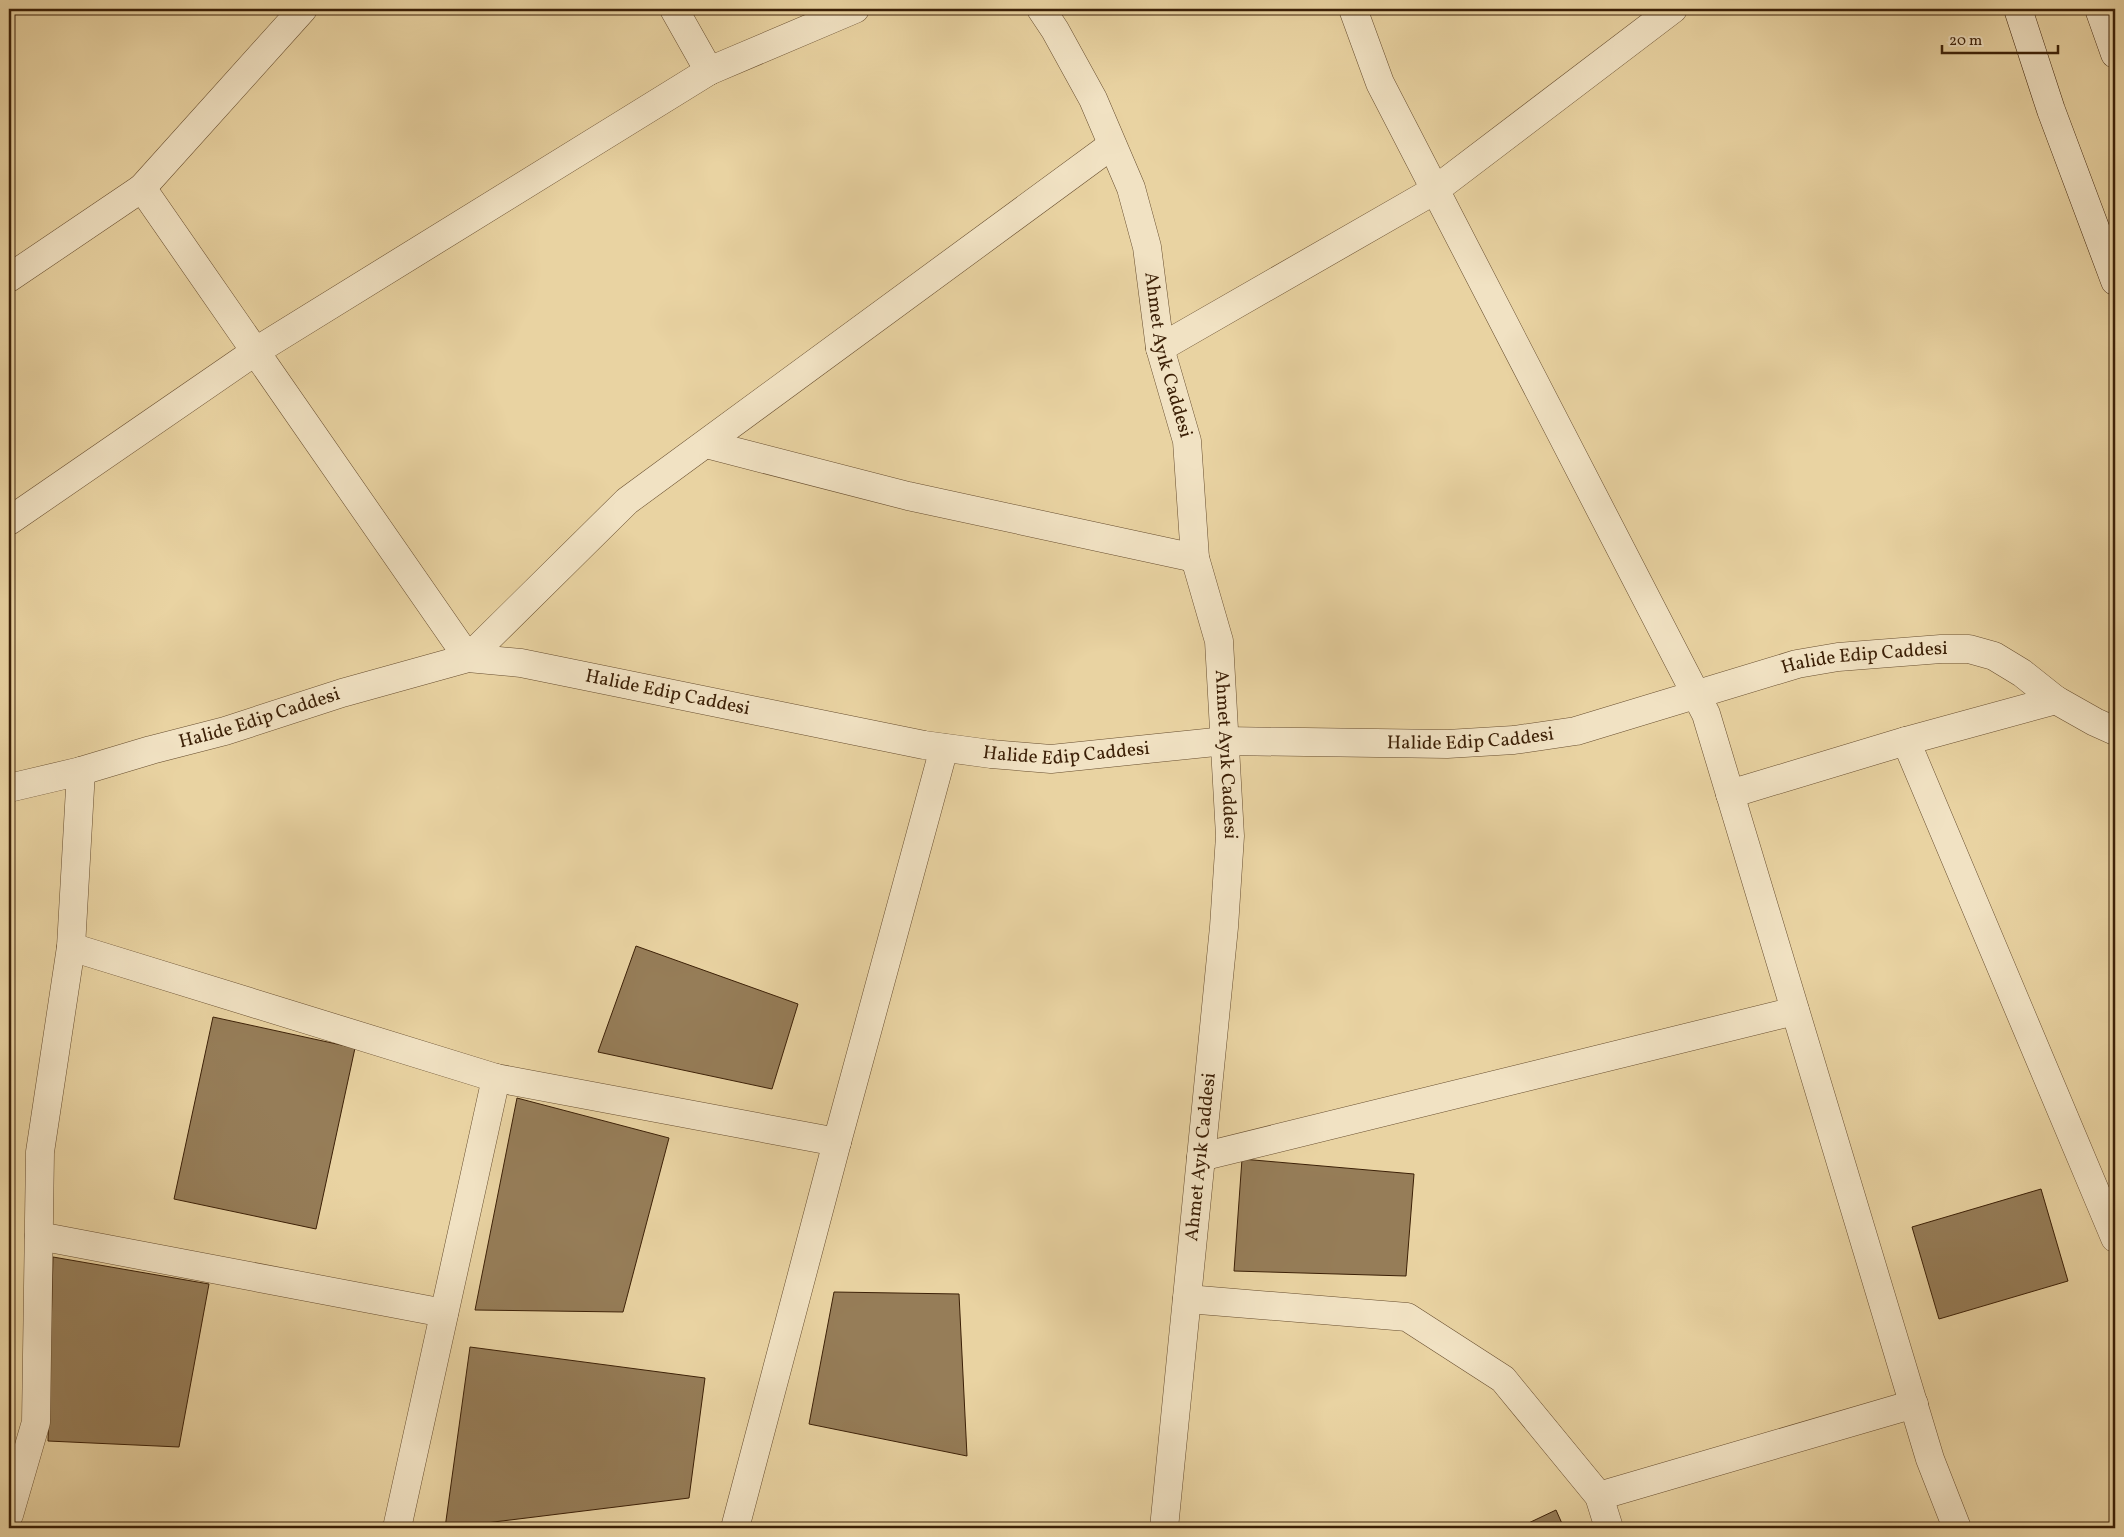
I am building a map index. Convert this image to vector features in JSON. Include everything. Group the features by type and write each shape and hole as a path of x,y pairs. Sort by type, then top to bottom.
{"street":[{"path":"9,278 142,188 303,9"},
{"path":"674,9 709,71"},
{"path":"9,521 256,351 709,71 855,9"},
{"name":"Ahmet Ayık Caddesi","path":"1041,9 1055,30 1093,100 1131,188 1147,247 1160,348 1187,441 1195,558 1219,641 1230,836 1224,927 1164,1528"},
{"path":"1353,9 1380,83 1706,714 1930,1459 1957,1528"},
{"path":"1160,348 1436,190 1673,9"},
{"path":"2018,9 2050,110 2115,281"},
{"path":"2099,9 2115,54"},
{"path":"142,188 468,658 627,501 1112,146"},
{"path":"706,444 908,496 1195,558"},
{"name":"Halide Edip Caddesi","path":"9,788 81,771 151,750 225,732 342,693 468,658 521,663 944,748 1051,759 1225,740 1447,744 1514,740 1576,732 1797,664 1893,652 1969,648 1994,656 2022,673 2056,700 2094,722 2115,731"},
{"path":"1730,794 1906,740 2056,700"},
{"path":"1906,740 2115,1238"},
{"path":"735,1528 944,748"},
{"path":"9,1515 36,1422 40,1152 71,947 81,771"},
{"path":"71,947 496,1078 837,1142"},
{"path":"1201,1157 1795,1011"},
{"path":"397,1528 496,1078"},
{"path":"39,1236 444,1313"},
{"path":"1187,1299 1407,1318 1503,1379 1599,1496 1609,1528"},
{"path":"1599,1496 1914,1404"}],"building":[{"path":"636,946 798,1004 772,1089 598,1052"},
{"path":"213,1017 355,1048 316,1229 174,1199"},
{"path":"517,1098 669,1138 623,1312 475,1310"},
{"path":"1242,1159 1414,1174 1406,1276 1234,1271"},
{"path":"2041,1189 2068,1281 1939,1319 1912,1227"},
{"path":"53,1257 209,1284 179,1447 48,1441"},
{"path":"834,1292 959,1294 967,1456 809,1424"},
{"path":"470,1347 705,1378 689,1498 445,1528"},
{"path":"1556,1510 1564,1528 1518,1528"}]}
